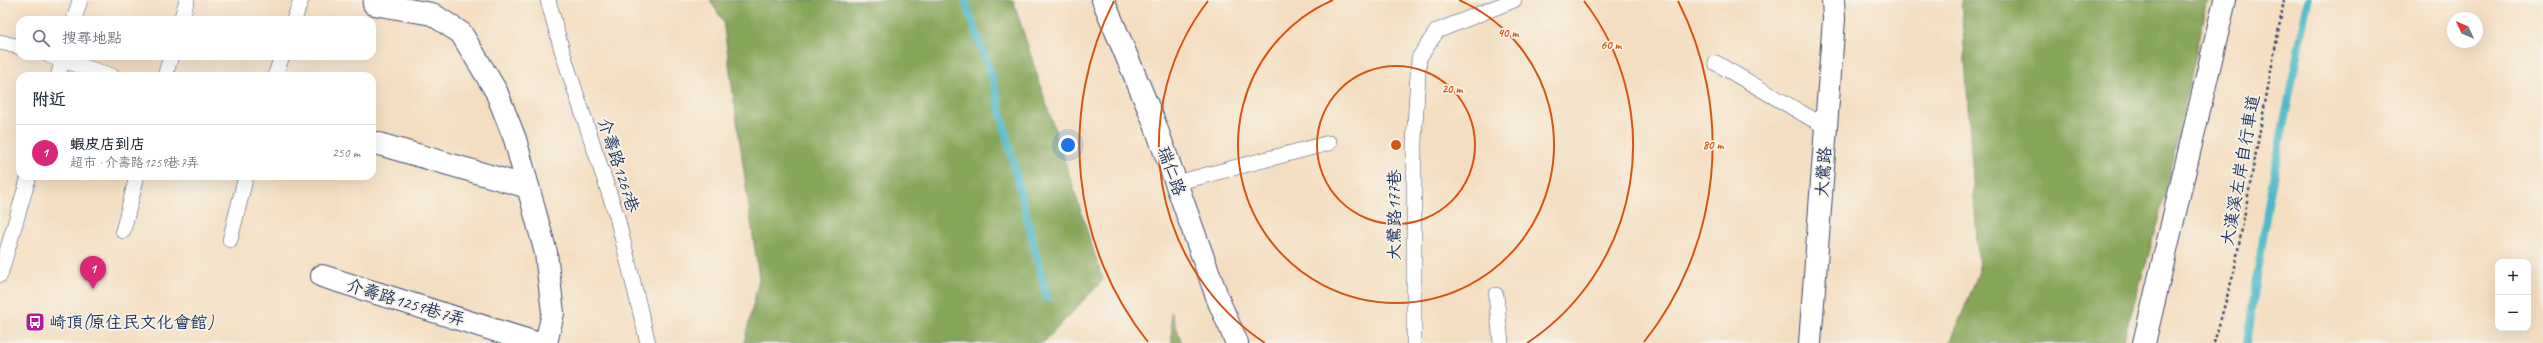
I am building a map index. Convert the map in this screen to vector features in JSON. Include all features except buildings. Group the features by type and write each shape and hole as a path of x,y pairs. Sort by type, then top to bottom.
{"street":[{"name":"瑞仁路","path":"1104,0 1153,119 1176,184 1237,343"},
{"name":"大鶯路","path":"1810,343 1826,127 1833,0"},
{"path":"2144,343 2225,0"},
{"path":"374,4 432,14 461,33 496,91 516,140 546,253 553,313 546,343"},
{"path":"376,143 528,187"},
{"name":"介壽路1259巷7弄","path":"322,276 536,343"}],"lane":[{"path":"75,16 80,0"},
{"path":"182,16 187,0"},
{"path":"295,16 301,0"},
{"name":"介壽路1267巷","path":"548,0 563,54 617,217 648,343"},
{"name":"大鶯路177巷","path":"1414,343 1414,142 1419,58 1437,31 1514,0"},
{"path":"0,42 16,46"},
{"path":"58,72 59,60"},
{"path":"67,60 101,72"},
{"path":"166,72 170,60"},
{"path":"276,72 281,60"},
{"path":"1716,63 1826,127"},
{"path":"1176,184 1329,144"},
{"path":"0,275 28,180"},
{"path":"123,231 137,180"},
{"path":"230,240 245,180"},
{"path":"1496,295 1501,343"}],"path":[{"name":"大漢溪左岸自行車道","path":"2214,343 2234,272 2284,0"}],"green space":[{"path":"710,0 1013,0 1103,280 1043,343 744,343 759,279 723,21"},
{"path":"1961,0 2208,0 2159,220 2122,343 1950,343 1979,272"},
{"path":"1171,312 1182,343 1172,343"}],"waterway":[{"path":"965,0 993,81 1047,298"},
{"path":"2247,343 2269,199 2308,0"}],"place":[{"name":"蝦皮店到店","path":"93,289"},
{"name":"崎頂(原住民文化會館)","path":"35,322"}]}
